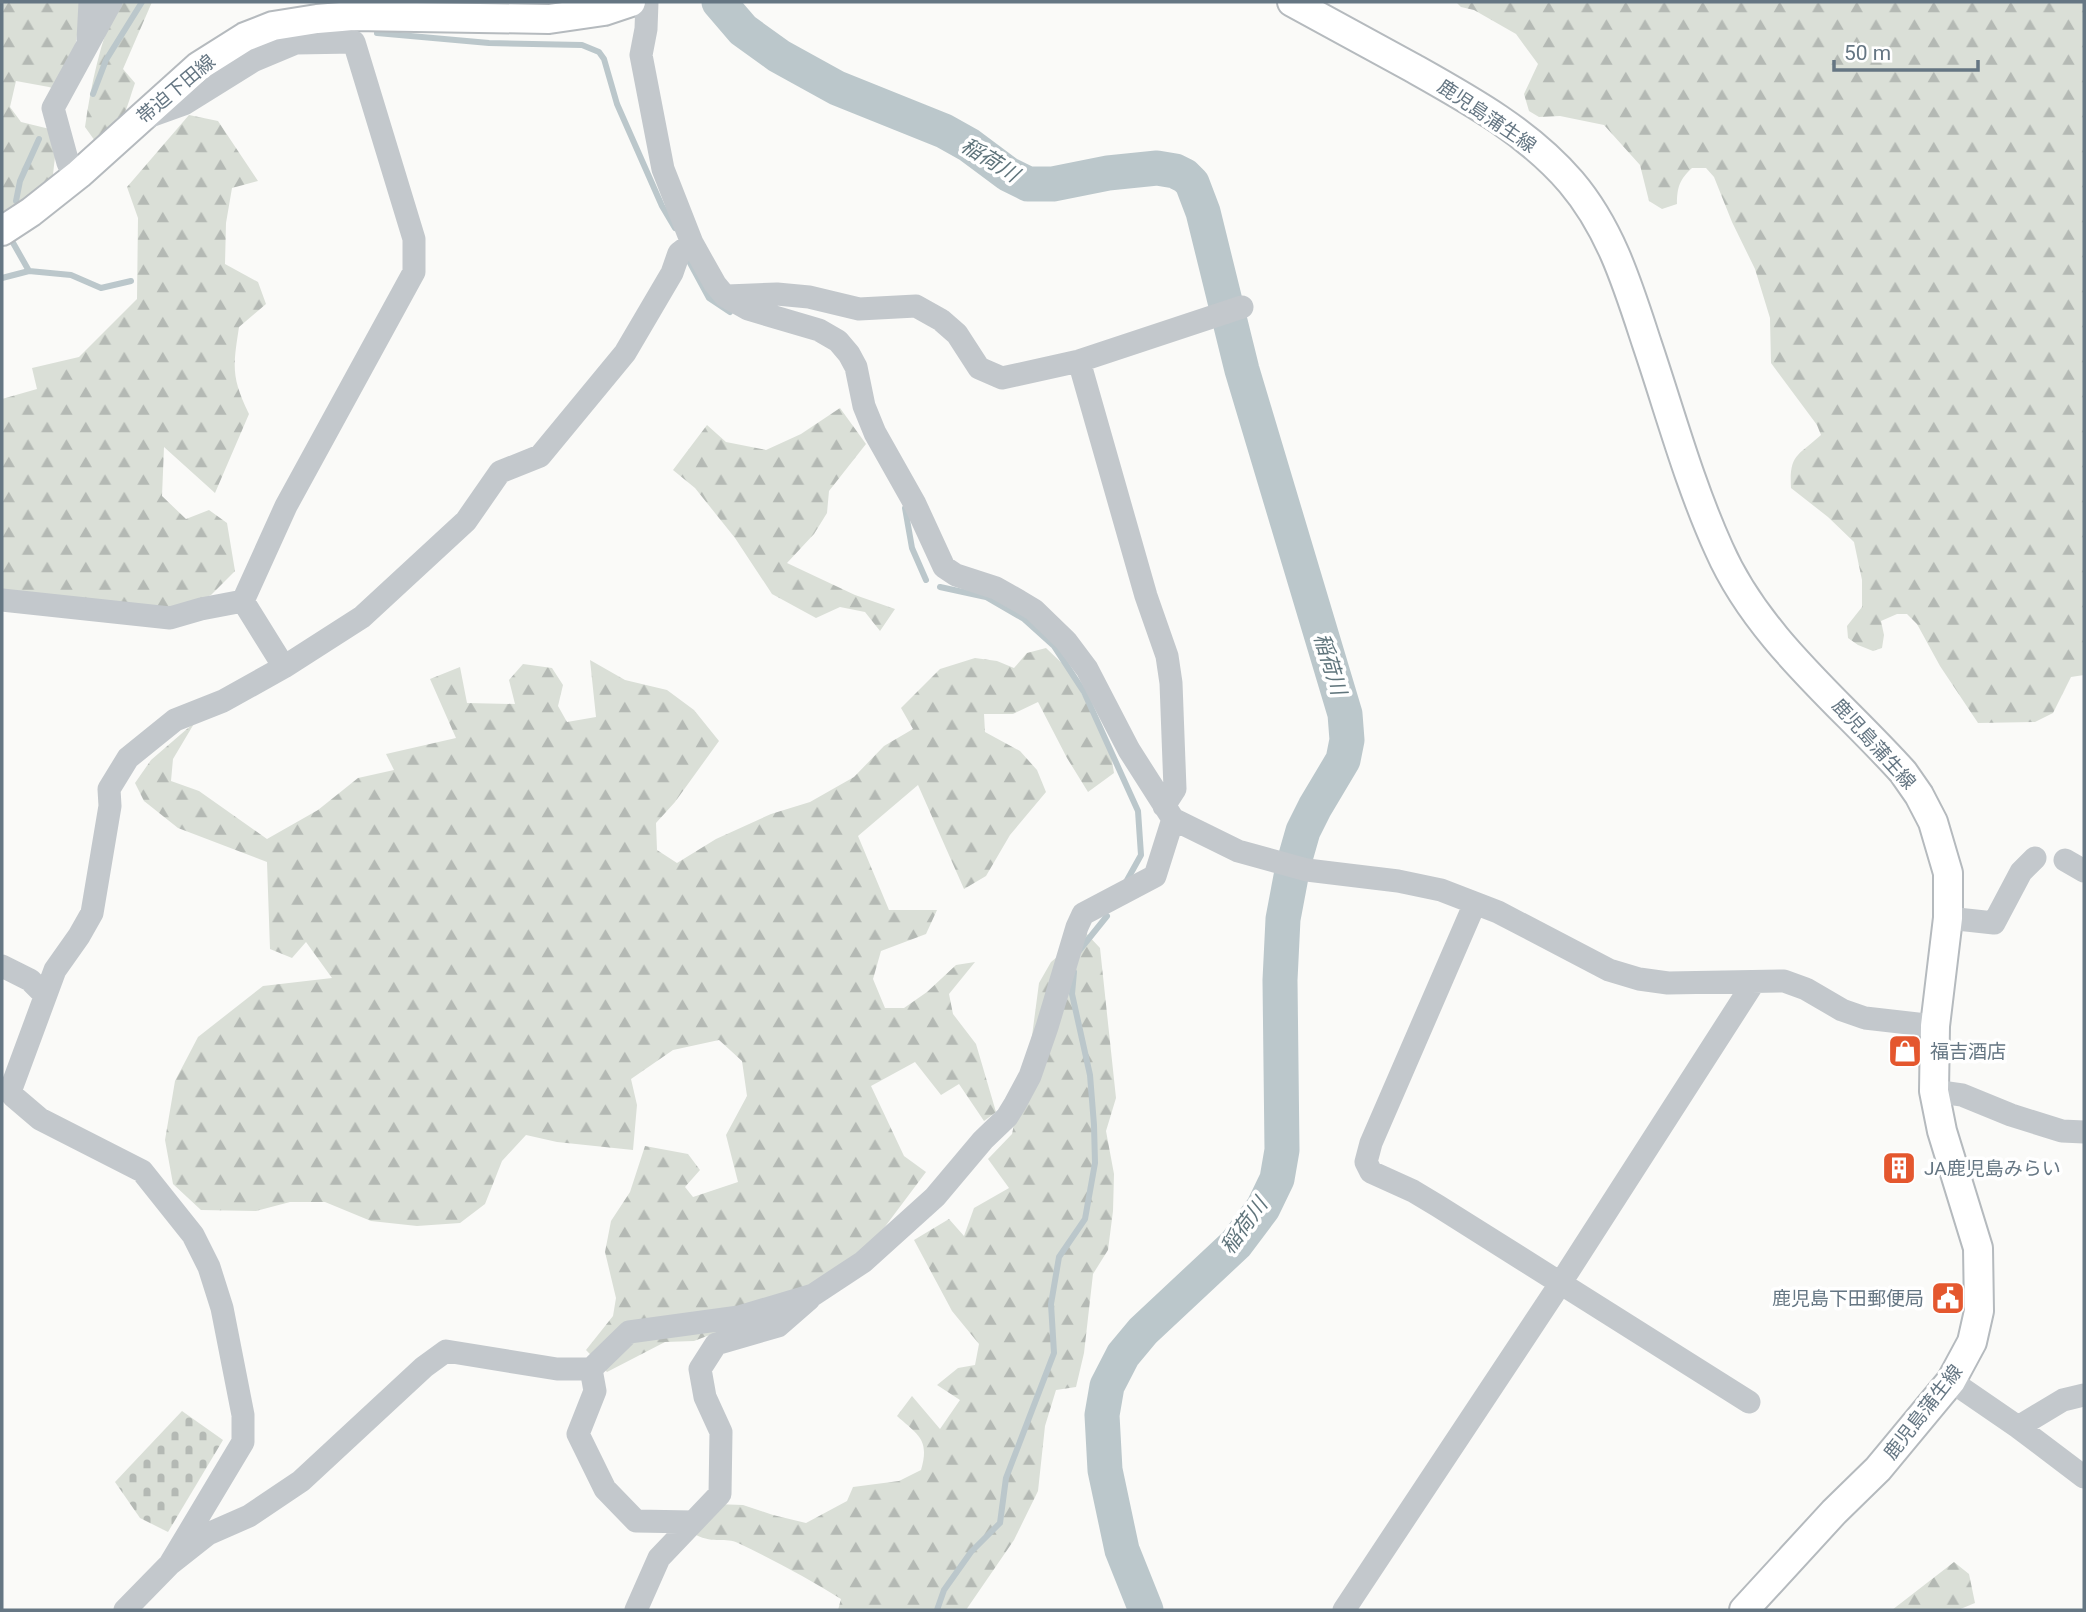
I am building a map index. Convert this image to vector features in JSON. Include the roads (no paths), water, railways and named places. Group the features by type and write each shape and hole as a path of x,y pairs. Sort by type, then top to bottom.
{"main road":[{"name":"帯迫下田線","path":"2,231 79,174 199,66 244,37 272,26 353,16 549,19 595,13 631,2"},
{"name":"鹿児島蒲生線","path":"1292,2 1493,115 1532,143 1553,163 1594,212 1616,254 1704,514 1732,577 1783,647 1903,772 1933,822 1948,873 1948,918 1935,1026 1934,1091 1942,1132 1975,1238 1980,1281 1979,1311 1972,1342 1951,1381 1878,1469 1834,1512 1744,1610"}],"street":[{"path":"87,46 90,2"},
{"path":"79,174 68,163 54,108 111,2"},
{"path":"647,2 641,55 663,169 692,243 715,284 725,296 767,316 819,330 838,341 856,367 863,406 875,433 915,504 944,567 956,575 996,588 1034,610 1066,641 1087,669 1129,750 1169,812 1202,835 1238,851 1307,870 1398,881 1441,890 1498,912 1609,970 1639,979 1668,983 1784,981 1806,989 1842,1010 1865,1018 1935,1026"},
{"path":"140,120 184,104 253,61 296,43 354,42 414,239 414,272 286,506 243,601"},
{"path":"170,1564 243,1442 243,1415 222,1308 200,1244 142,1171 40,1119 13,1096 11,1089 55,970 92,912 110,806 109,789 128,758 174,720 223,701 284,667 362,617 466,521 500,472 540,456 625,353 673,273 678,253 692,243"},
{"path":"725,296 778,293 859,309 916,306 941,320 957,334 979,368 994,377 1002,378 1079,361 1242,307"},
{"path":"636,1610 659,1558 720,1494 721,1432 705,1396 700,1369 716,1344 778,1326 816,1293 863,1262 935,1197 983,1140 1007,1117 1030,1076 1083,914 1155,876 1175,789 1171,683 1167,656 1146,596 1079,361"},
{"path":"2,600 170,618 243,601"},
{"path":"243,601 284,667"},
{"path":"1948,918 1994,923 2021,872 2035,858"},
{"path":"1475,904 1371,1143 1366,1162 1371,1172 1421,1196 1749,1402"},
{"path":"2,966 30,979 45,995"},
{"path":"1344,1610 1560,1284 1754,982"},
{"path":"1934,1091 1962,1095 2011,1115 2063,1131 2084,1132"},
{"path":"125,1610 170,1564 208,1534 249,1516 301,1481 424,1367 446,1351 557,1369 591,1369 629,1332 739,1317 816,1293"},
{"path":"591,1369 595,1391 578,1434 605,1489 636,1521 694,1522"},
{"path":"1951,1381 2084,1477"},
{"path":"2018,1427 2063,1400 2084,1395"}],"waterway":[{"path":"93,94 106,60 142,2"},
{"name":"稲荷川","path":"719,2 743,30 779,56 837,88 944,131 969,145 1008,174 1028,184 1053,184 1108,173 1157,168 1175,171 1192,183 1203,212 1242,370 1345,714 1347,740 1343,760 1303,831 1283,919 1280,980 1282,1150 1277,1179 1263,1208 1236,1244 1143,1331 1123,1355 1107,1386 1102,1415 1105,1470 1122,1550 1146,1610"},
{"path":"377,33 489,43 582,45 599,52 604,59 617,104 662,206 675,228"},
{"path":"16,201 20,181 39,139"},
{"path":"12,241 29,271 71,275 101,288 131,281"},
{"path":"689,261 709,298 730,312"},
{"path":"2,278 29,271"},
{"path":"905,508 912,548 926,580"},
{"path":"940,587 986,597 1024,619 1054,646 1084,692 1138,811 1141,855 1126,882"},
{"path":"1078,952 1107,916"},
{"path":"937,1610 944,1590 971,1552 1000,1523 1006,1478 1054,1353 1051,1304 1059,1257 1085,1219 1095,1163 1094,1125 1090,1075 1072,994 1074,972"}],"place":[{"name":"福吉酒店","path":"1905,1051"},
{"name":"JA鹿児島みらい","path":"1899,1168"},
{"name":"鹿児島下田郵便局","path":"1948,1298"}]}
